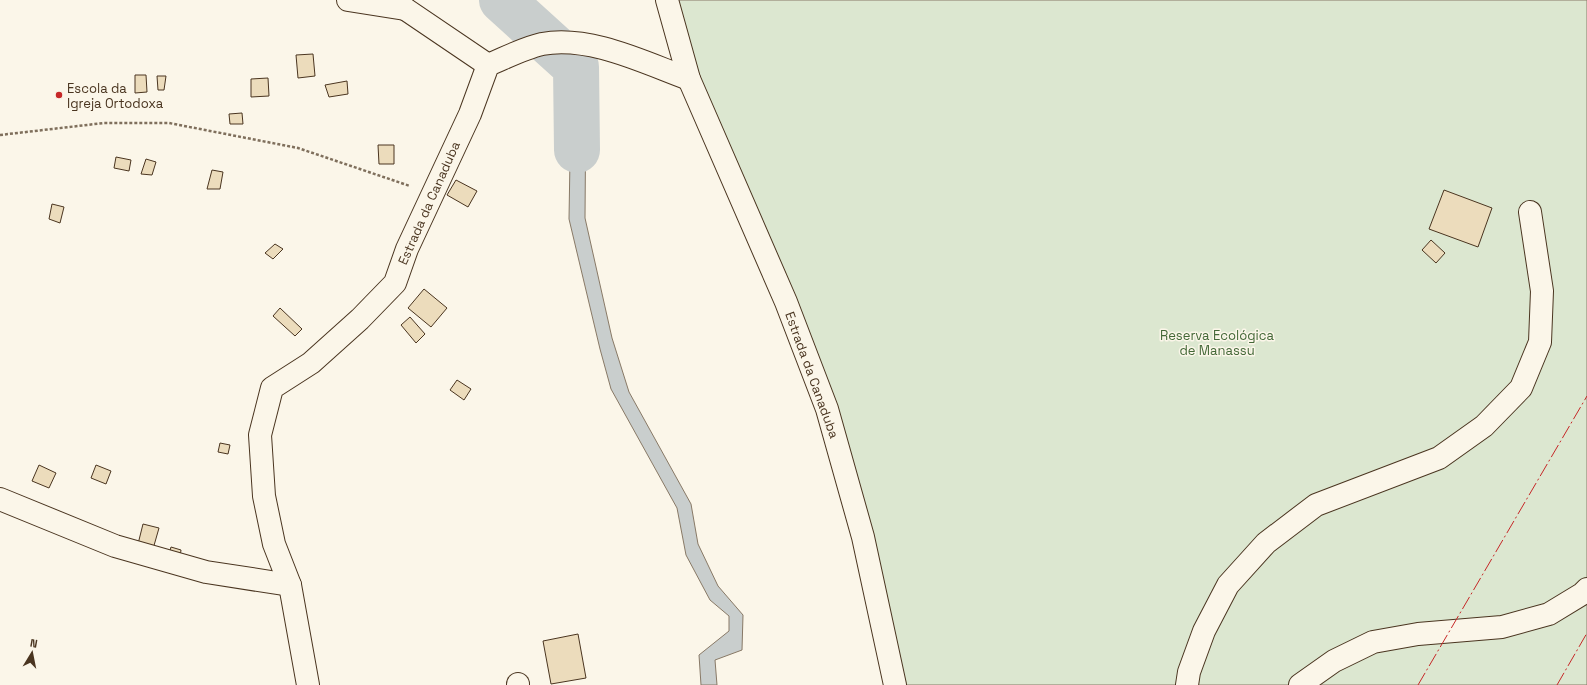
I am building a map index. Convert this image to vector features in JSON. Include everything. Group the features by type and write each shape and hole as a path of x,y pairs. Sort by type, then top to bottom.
{"street":[{"path":"348,0 398,4 488,65 530,48 560,41 595,46 689,78"},
{"name":"Estrada da Canaduba","path":"667,0 689,78 786,302 827,409 863,538 895,685"},
{"name":"Estrada da Canaduba","path":"308,685 290,585 274,544 264,496 260,435 272,388 311,363 360,319 395,284 406,249 434,193 470,114 488,65"},
{"path":"1187,685 1189,672 1204,631 1228,585 1266,543 1316,505 1439,458 1484,426 1521,388 1540,342 1542,291 1530,212"},
{"path":"0,499 114,546 206,572 290,585"},
{"path":"1300,685 1334,661 1373,642 1418,634 1502,627 1549,614 1582,594 1587,588"}],"path":[{"path":"0,135 104,123 169,123 298,148 434,193"}],"green space":[{"name":"Reserva Ecológica de Manassu","path":"672,0 1587,0 1587,685 902,685 871,538 692,73"}],"shaded area":[{"path":"494,0 510,0 571,54 587,73 566,65 536,35"},
{"path":"566,85 586,86 585,218 612,338 629,392 691,504 698,544 718,586 743,615 742,650 715,660 717,685 701,685 699,655 729,631 729,616 710,600 686,555 677,508 611,389 600,349 569,219 570,159"}],"building":[{"path":"313,54 315,76 298,78 296,55"},
{"path":"135,75 146,75 147,92 135,93"},
{"path":"157,76 166,76 164,90 158,90"},
{"path":"268,78 269,96 251,97 251,79"},
{"path":"347,81 348,94 329,97 325,85"},
{"path":"242,113 243,124 230,124 229,114"},
{"path":"378,145 394,145 394,164 379,164"},
{"path":"116,157 131,160 129,171 114,168"},
{"path":"146,159 156,162 152,175 141,174"},
{"path":"212,170 223,172 220,189 207,189"},
{"path":"456,180 477,191 468,207 447,195"},
{"path":"1444,190 1492,208 1478,247 1429,229"},
{"path":"52,204 64,207 60,223 49,219"},
{"path":"1431,240 1445,253 1436,263 1422,250"},
{"path":"275,244 283,249 273,259 265,253"},
{"path":"424,289 447,308 431,327 408,308"},
{"path":"280,308 302,329 295,336 273,316"},
{"path":"410,317 425,334 416,343 401,325"},
{"path":"457,380 471,389 464,400 450,390"},
{"path":"220,443 230,445 228,454 218,452"},
{"path":"39,465 56,473 49,488 32,481"},
{"path":"96,465 111,471 106,484 91,478"},
{"path":"143,524 159,528 153,549 138,544"},
{"path":"171,547 181,550 180,557 169,554"},
{"path":"578,634 586,678 551,684 543,641"}],"waterway":[{"path":"502,0 576,67 577,150"}],"power":[{"path":"1418,685 1587,396"},
{"path":"1557,685 1587,633"}],"place":[{"name":"Escola da Igreja Ortodoxa","path":"59,95"}]}
